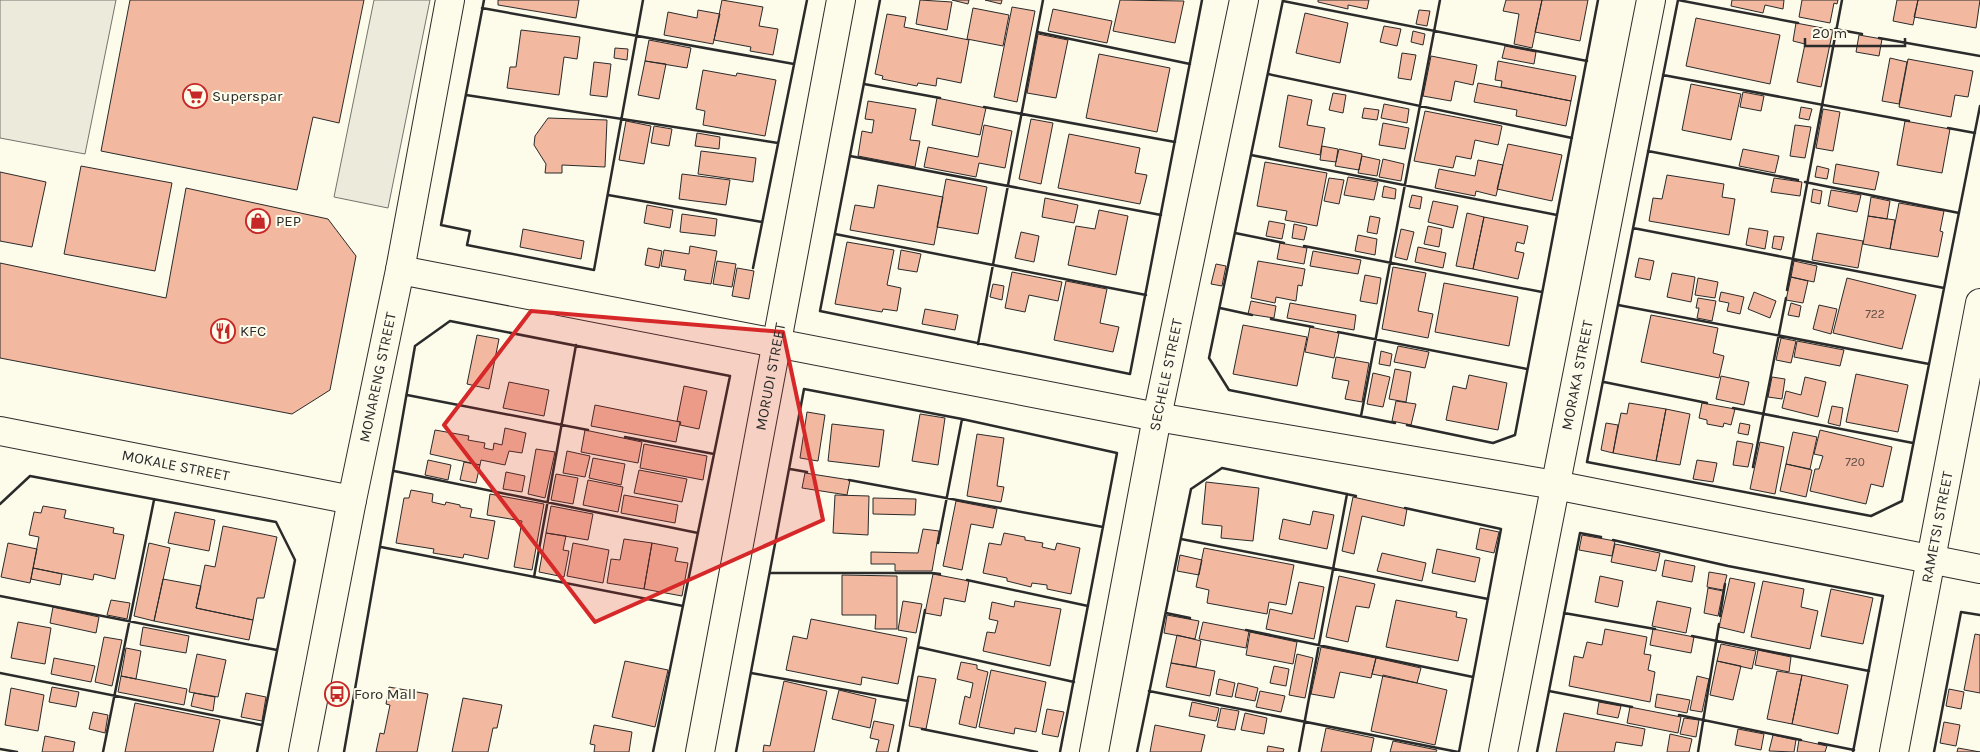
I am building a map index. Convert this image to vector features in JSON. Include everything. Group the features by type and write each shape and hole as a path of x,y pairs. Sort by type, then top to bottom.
{"street":[{"name":"MONARENG STREET","path":"303,752 352,500 400,270 450,0"},
{"name":"MORUDI STREET","path":"700,752 841,0"},
{"name":"SECHELE STREET","path":"1094,752 1157,417 1244,0"},
{"name":"MORAKA STREET","path":"1502,752 1651,0"},
{"path":"400,270 1157,417 1555,485 1980,569"},
{"name":"RAMETSI STREET","path":"1894,752 1980,303"},
{"name":"MOKALE STREET","path":"0,430 352,500"}],"highlighted area":[{"path":"531,311 783,332 823,520 595,622 444,425"}],"shaded area":[{"path":"0,0 116,0 85,154 0,138"},
{"path":"374,0 430,0 388,208 334,197"}],"building":[{"path":"130,0 364,0 339,123 313,117 297,190 101,151"},
{"path":"498,0 579,0 576,18 498,5"},
{"path":"722,0 763,7 759,26 778,29 773,55 750,51 751,47 714,40"},
{"path":"920,0 952,2 947,30 916,24"},
{"path":"952,0 969,0 968,4"},
{"path":"985,0 1002,0 1001,4"},
{"path":"1120,0 1184,1 1175,43 1113,31"},
{"path":"1318,0 1369,0 1367,9 1348,5 1348,9 1318,2"},
{"path":"1506,0 1542,0 1532,48 1514,44 1519,14 1503,11"},
{"path":"1542,0 1588,0 1580,41 1535,32"},
{"path":"1732,0 1784,0 1783,9 1765,5 1763,13 1731,6"},
{"path":"1802,0 1838,0 1837,4 1834,3 1830,23 1799,17"},
{"path":"1897,0 1918,0 1913,25 1893,21"},
{"path":"1918,0 1980,0 1976,28 1914,17"},
{"path":"1012,7 1035,11 1017,102 994,97"},
{"path":"973,8 1009,15 1003,46 967,39"},
{"path":"1053,9 1112,21 1107,43 1048,31"},
{"path":"698,10 720,14 713,44 664,35 668,12 697,18"},
{"path":"1419,10 1430,11 1427,26 1416,24"},
{"path":"1305,13 1348,23 1340,63 1296,53"},
{"path":"887,14 906,17 904,27 969,40 961,83 937,78 936,86 918,83 917,86 882,79 883,76 875,74"},
{"path":"1696,18 1780,35 1770,84 1686,66"},
{"path":"1796,23 1833,30 1821,87 1797,82 1805,44 1793,41"},
{"path":"1384,26 1401,29 1397,46 1380,42"},
{"path":"521,30 580,37 577,59 564,57 559,95 507,88 510,67 516,67"},
{"path":"1413,31 1425,34 1423,45 1411,42"},
{"path":"1038,34 1068,40 1056,98 1027,93"},
{"path":"1859,35 1882,39 1879,56 1856,52"},
{"path":"649,40 691,48 687,68 645,61"},
{"path":"1505,46 1536,52 1534,64 1502,58"},
{"path":"615,48 628,49 627,60 614,58"},
{"path":"1402,53 1416,55 1411,80 1398,78"},
{"path":"1099,54 1170,68 1157,132 1086,118"},
{"path":"1431,56 1477,65 1473,85 1455,81 1451,101 1423,96"},
{"path":"1890,58 1907,62 1899,104 1882,101"},
{"path":"1908,59 1973,71 1968,97 1955,95 1951,117 1899,107"},
{"path":"645,61 666,64 659,99 638,95"},
{"path":"1498,61 1576,76 1571,101 1501,87 1502,81 1495,80"},
{"path":"594,62 611,64 607,97 590,95"},
{"path":"703,70 736,76 737,73 776,80 765,136 703,125 705,111 696,109"},
{"path":"1478,83 1571,101 1566,126 1516,116 1517,110 1474,102"},
{"path":"1691,84 1741,94 1731,140 1682,130"},
{"path":"1743,92 1764,96 1761,111 1740,107"},
{"path":"1333,93 1346,95 1343,113 1329,110"},
{"path":"1288,95 1312,100 1307,125 1325,128 1320,155 1279,147"},
{"path":"937,98 986,108 980,135 932,125"},
{"path":"868,101 916,109 910,140 920,141 915,167 858,156 862,131 872,133 874,120 865,119"},
{"path":"1384,104 1409,109 1407,123 1381,118"},
{"path":"1801,107 1812,109 1809,120 1799,118"},
{"path":"1364,108 1379,110 1377,120 1362,118"},
{"path":"1823,109 1840,112 1833,151 1816,148"},
{"path":"1425,111 1502,126 1498,145 1475,140 1471,159 1456,156 1453,168 1414,161"},
{"path":"548,118 607,120 605,167 562,165 562,173 545,173 546,164 534,145 535,136"},
{"path":"1031,119 1053,123 1041,184 1019,179"},
{"path":"626,121 651,126 644,164 619,160"},
{"path":"1905,121 1950,129 1942,173 1897,165"},
{"path":"1383,123 1409,128 1405,149 1379,145"},
{"path":"984,125 1012,131 1005,168 979,163 976,177 924,167 928,147 978,157"},
{"path":"1795,125 1811,127 1805,158 1790,156"},
{"path":"654,126 672,129 669,146 651,143"},
{"path":"697,133 720,137 719,149 695,146"},
{"path":"1069,134 1140,148 1135,173 1147,175 1140,204 1058,188"},
{"path":"1508,144 1562,155 1552,201 1497,189"},
{"path":"1322,146 1338,149 1336,162 1320,160"},
{"path":"1339,149 1362,154 1359,170 1335,166"},
{"path":"1743,149 1779,156 1775,173 1739,166"},
{"path":"701,151 756,158 753,182 698,174"},
{"path":"1362,156 1380,160 1377,176 1358,173"},
{"path":"1383,159 1404,164 1401,181 1379,177"},
{"path":"1478,160 1503,165 1496,196 1476,191 1475,196 1435,188 1439,169 1475,176"},
{"path":"1265,162 1327,173 1317,226 1285,220 1287,211 1257,206"},
{"path":"1836,164 1879,172 1875,190 1833,183"},
{"path":"81,166 172,183 155,271 64,254"},
{"path":"1817,166 1829,169 1827,179 1815,177"},
{"path":"0,172 46,182 32,247 0,241"},
{"path":"682,174 730,180 726,205 679,199"},
{"path":"1667,175 1724,184 1722,197 1735,199 1729,235 1649,221 1653,198 1662,199"},
{"path":"1348,177 1378,182 1374,200 1344,195"},
{"path":"1329,178 1344,180 1339,204 1324,201"},
{"path":"1774,178 1802,182 1800,196 1771,192"},
{"path":"946,179 987,187 978,234 937,227"},
{"path":"878,185 943,197 934,245 850,230 855,205 874,208"},
{"path":"1384,186 1396,189 1395,199 1382,197"},
{"path":"186,188 328,219 356,256 330,390 292,414 0,358 0,263 166,298"},
{"path":"1813,189 1822,191 1820,204 1811,202"},
{"path":"1831,190 1861,195 1857,212 1828,206"},
{"path":"1412,195 1422,197 1420,209 1409,207"},
{"path":"1871,197 1890,201 1887,219 1868,216"},
{"path":"1045,198 1078,205 1074,223 1042,217"},
{"path":"1433,201 1458,206 1453,228 1428,222"},
{"path":"1899,203 1944,211 1940,231 1943,232 1938,257 1890,249"},
{"path":"647,205 673,210 670,228 644,223"},
{"path":"1099,210 1128,216 1116,275 1068,265 1076,226 1095,229"},
{"path":"1467,213 1484,217 1473,269 1456,266"},
{"path":"682,214 717,219 715,236 680,232"},
{"path":"1370,216 1380,218 1377,234 1367,232"},
{"path":"1868,216 1895,220 1890,249 1863,244"},
{"path":"1484,217 1528,226 1524,244 1517,242 1515,251 1524,253 1518,279 1473,269"},
{"path":"1269,221 1285,224 1282,239 1266,236"},
{"path":"1294,224 1307,227 1304,240 1292,238"},
{"path":"1428,226 1442,229 1439,247 1424,244"},
{"path":"1749,228 1768,231 1765,249 1746,245"},
{"path":"523,229 584,241 581,259 520,247"},
{"path":"1401,229 1414,232 1407,260 1395,257"},
{"path":"1021,232 1039,236 1034,262 1015,258"},
{"path":"1817,233 1863,241 1858,268 1812,260"},
{"path":"1358,235 1377,239 1375,255 1355,251"},
{"path":"1774,236 1784,237 1781,250 1772,248"},
{"path":"847,242 894,250 887,285 901,288 897,311 883,309 882,312 835,304"},
{"path":"1280,243 1307,248 1304,264 1277,259"},
{"path":"690,246 717,251 711,284 684,280 686,270 661,266 664,250 689,254"},
{"path":"1418,247 1446,253 1443,268 1415,262"},
{"path":"648,248 662,251 659,268 645,265"},
{"path":"901,250 921,254 917,272 898,269"},
{"path":"1313,251 1361,260 1358,274 1310,266"},
{"path":"1639,258 1654,261 1650,280 1635,277"},
{"path":"717,261 736,264 732,287 713,284"},
{"path":"1258,261 1305,269 1302,286 1298,285 1296,301 1276,297 1275,303 1251,298"},
{"path":"1794,261 1817,266 1814,282 1791,277"},
{"path":"1216,264 1226,266 1222,286 1211,284"},
{"path":"1393,267 1426,273 1418,311 1433,314 1428,338 1382,329"},
{"path":"737,268 754,271 749,299 732,296"},
{"path":"1012,272 1062,282 1058,301 1029,295 1025,312 1005,308"},
{"path":"1672,273 1695,277 1691,302 1667,297"},
{"path":"1365,275 1381,278 1377,304 1360,301"},
{"path":"1791,277 1808,281 1803,303 1786,300"},
{"path":"1698,278 1718,282 1715,298 1695,295"},
{"path":"1847,278 1916,295 1902,349 1833,333"},
{"path":"1066,281 1107,289 1100,323 1119,327 1113,352 1054,340"},
{"path":"1444,283 1518,297 1509,346 1435,332"},
{"path":"993,284 1004,286 1002,300 990,297"},
{"path":"1721,292 1744,297 1740,314 1727,311 1729,303 1719,301"},
{"path":"1754,292 1776,301 1770,318 1748,309"},
{"path":"1698,298 1716,301 1712,321 1697,318"},
{"path":"1251,301 1276,306 1274,318 1248,314"},
{"path":"1290,303 1356,315 1354,330 1287,318"},
{"path":"1791,303 1801,306 1799,317 1788,315"},
{"path":"1819,305 1837,309 1831,334 1813,329"},
{"path":"925,309 958,315 955,330 922,324"},
{"path":"1651,315 1718,328 1713,353 1724,356 1719,378 1641,362"},
{"path":"1243,325 1307,337 1297,386 1233,374"},
{"path":"1310,327 1339,333 1334,358 1305,352"},
{"path":"477,335 499,339 489,389 467,384"},
{"path":"1781,338 1796,341 1791,363 1776,360"},
{"path":"1797,341 1844,350 1840,366 1794,357"},
{"path":"1398,346 1429,352 1425,368 1394,362"},
{"path":"1381,351 1392,354 1390,366 1379,364"},
{"path":"1336,357 1369,363 1362,402 1345,399 1349,381 1332,378"},
{"path":"1395,369 1411,372 1406,402 1389,399"},
{"path":"1373,373 1390,377 1383,407 1367,404"},
{"path":"1856,374 1908,385 1898,432 1846,422"},
{"path":"1469,375 1507,383 1498,430 1446,420 1453,386 1466,389"},
{"path":"1721,376 1749,382 1744,405 1716,399"},
{"path":"1772,377 1785,379 1782,399 1768,397"},
{"path":"1805,377 1826,382 1818,417 1782,408 1786,391 1801,395"},
{"path":"509,382 549,390 544,416 503,408"},
{"path":"684,386 707,391 699,429 680,425 681,422 677,421"},
{"path":"1396,401 1416,404 1411,425 1392,421"},
{"path":"1629,403 1666,409 1656,461 1613,453 1621,413 1627,414"},
{"path":"1702,403 1735,409 1731,425 1724,423 1723,427 1707,424 1707,420 1699,418"},
{"path":"595,405 680,422 676,442 591,426"},
{"path":"1832,406 1843,408 1840,426 1828,423"},
{"path":"1666,409 1690,414 1680,465 1656,461"},
{"path":"807,412 825,415 818,461 800,458"},
{"path":"920,414 945,418 938,465 912,461"},
{"path":"1606,423 1618,425 1613,453 1601,450"},
{"path":"1740,423 1750,425 1748,435 1738,433"},
{"path":"832,424 884,430 879,467 828,461"},
{"path":"505,428 526,433 522,453 509,451 505,465 481,460 480,465 430,454 435,430 469,436 468,440 485,443 484,448 493,450 494,443 502,445"},
{"path":"585,430 642,442 638,463 581,452"},
{"path":"1820,430 1892,447 1883,487 1871,484 1866,504 1810,491 1815,469 1819,469 1823,456 1814,454"},
{"path":"1793,432 1817,437 1810,469 1786,464"},
{"path":"977,434 1004,438 997,486 1004,487 1001,502 967,496"},
{"path":"1737,441 1753,444 1748,467 1733,465"},
{"path":"1760,442 1784,447 1775,494 1750,489"},
{"path":"644,444 707,456 703,480 640,468"},
{"path":"536,449 555,452 545,498 528,494"},
{"path":"567,451 590,456 585,477 563,473"},
{"path":"593,458 625,464 621,485 589,478"},
{"path":"428,460 451,465 448,480 425,475"},
{"path":"1697,460 1717,463 1713,482 1693,479"},
{"path":"464,462 480,465 476,483 460,480"},
{"path":"1786,464 1812,470 1806,497 1780,491"},
{"path":"639,470 687,479 682,502 634,493"},
{"path":"506,472 525,476 522,492 503,489"},
{"path":"805,473 850,480 847,495 802,488"},
{"path":"556,474 578,478 573,504 551,500"},
{"path":"588,480 623,487 618,512 583,505"},
{"path":"1206,482 1259,488 1253,541 1221,538 1222,526 1202,524"},
{"path":"411,490 433,494 432,502 445,505 446,502 472,509 470,517 495,521 488,559 464,554 463,558 433,553 434,549 396,543 404,498 409,498"},
{"path":"490,494 544,504 532,570 514,567 522,521 487,515"},
{"path":"624,495 678,505 675,523 621,513"},
{"path":"835,495 869,496 868,535 833,533"},
{"path":"1353,497 1407,509 1404,526 1362,516 1354,554 1342,551"},
{"path":"873,498 916,499 915,515 873,514"},
{"path":"956,501 997,509 993,528 971,524 962,570 943,566"},
{"path":"43,506 66,510 64,518 114,528 113,533 124,535 115,579 94,574 93,580 33,568 39,537 29,535 34,512 41,513"},
{"path":"551,506 593,514 588,540 546,533"},
{"path":"1313,511 1334,515 1327,549 1279,539 1283,519 1310,525"},
{"path":"175,512 215,520 209,551 168,543"},
{"path":"223,526 277,537 264,598 257,598 253,620 196,608 205,565 215,567"},
{"path":"1480,528 1499,532 1494,553 1476,549"},
{"path":"923,529 939,531 932,571 895,571 895,564 871,564 871,552 918,553"},
{"path":"546,533 566,536 563,550 569,551 564,577 539,572"},
{"path":"1004,533 1025,537 1025,540 1043,543 1042,547 1055,550 1057,543 1080,548 1071,594 1047,589 1047,585 1032,583 1031,587 1007,581 1007,578 983,573 989,543 1001,545"},
{"path":"1582,535 1615,541 1612,556 1579,550"},
{"path":"624,539 652,543 644,589 607,583 611,559 620,560"},
{"path":"8,543 37,549 30,583 1,577"},
{"path":"149,543 170,548 154,621 134,616"},
{"path":"573,543 609,550 603,583 567,576"},
{"path":"652,543 678,548 675,561 688,563 682,596 644,589"},
{"path":"1615,544 1660,553 1656,571 1611,562"},
{"path":"1204,548 1294,565 1286,605 1269,602 1267,614 1207,603 1209,590 1196,587"},
{"path":"1437,549 1480,558 1475,582 1432,573"},
{"path":"1382,553 1426,563 1422,581 1377,571"},
{"path":"1180,555 1202,560 1199,575 1177,571"},
{"path":"1665,560 1695,566 1692,582 1662,576"},
{"path":"33,568 62,574 60,585 31,579"},
{"path":"1709,572 1727,575 1723,590 1707,587"},
{"path":"933,574 969,581 965,602 944,598 941,616 925,613"},
{"path":"842,575 897,576 897,629 875,629 876,615 842,615"},
{"path":"1339,576 1375,584 1369,608 1356,606 1348,642 1326,637"},
{"path":"1600,576 1623,581 1618,607 1595,602"},
{"path":"1730,578 1755,583 1744,633 1719,627"},
{"path":"163,579 201,586 196,608 253,620 249,640 154,621"},
{"path":"1763,581 1804,589 1801,607 1818,611 1810,649 1751,637"},
{"path":"1299,582 1324,587 1314,639 1266,629 1270,609 1292,614"},
{"path":"1708,588 1723,591 1718,616 1704,613"},
{"path":"1831,589 1873,598 1863,644 1821,636"},
{"path":"111,600 130,603 127,619 107,615"},
{"path":"1396,600 1457,612 1456,617 1467,619 1458,661 1386,647"},
{"path":"903,601 922,604 916,633 898,630"},
{"path":"1015,601 1061,609 1050,666 983,651 987,632 995,633 998,621 989,619 992,602 1014,607"},
{"path":"1657,601 1691,608 1686,633 1652,626"},
{"path":"53,607 99,617 96,633 50,623"},
{"path":"1167,615 1199,621 1195,639 1164,633"},
{"path":"811,619 907,638 898,684 862,677 861,685 786,670 793,636 807,639"},
{"path":"18,622 51,628 45,664 11,658"},
{"path":"1203,622 1249,631 1246,648 1199,639"},
{"path":"143,627 189,636 186,653 140,645"},
{"path":"1605,629 1647,637 1644,654 1651,655 1648,670 1655,672 1650,702 1569,686 1574,656 1583,658 1587,642 1602,645"},
{"path":"1653,629 1694,637 1691,653 1650,645"},
{"path":"1250,632 1297,642 1293,664 1246,655"},
{"path":"1975,634 1980,635 1980,693 1964,690"},
{"path":"1177,635 1201,641 1196,667 1171,663"},
{"path":"104,637 122,640 112,686 95,682"},
{"path":"1721,644 1756,651 1752,669 1717,661"},
{"path":"1321,647 1376,658 1371,678 1340,672 1334,698 1311,694"},
{"path":"126,648 141,651 136,679 121,676"},
{"path":"1758,650 1791,657 1789,672 1755,665"},
{"path":"197,654 226,660 218,697 189,692"},
{"path":"1297,654 1313,658 1305,698 1289,695"},
{"path":"54,658 95,666 91,682 51,674"},
{"path":"1376,658 1421,668 1417,683 1372,674"},
{"path":"625,661 668,670 655,727 612,717"},
{"path":"1717,661 1741,666 1733,700 1710,695"},
{"path":"961,662 977,665 977,669 988,672 976,728 959,724 965,696 970,698 973,683 957,679"},
{"path":"1171,663 1215,671 1210,696 1166,687"},
{"path":"1274,666 1289,669 1286,686 1270,683"},
{"path":"991,670 1046,682 1036,732 1015,728 1014,734 979,727"},
{"path":"1777,671 1802,675 1792,724 1767,719"},
{"path":"1383,675 1447,690 1435,745 1371,731"},
{"path":"1802,675 1848,685 1838,734 1792,724"},
{"path":"121,676 187,689 184,705 118,692"},
{"path":"918,676 936,679 926,729 909,726"},
{"path":"1697,676 1709,679 1702,712 1690,710"},
{"path":"1219,679 1235,683 1232,697 1216,694"},
{"path":"784,681 827,691 814,752 763,752 764,745 770,746"},
{"path":"1238,683 1258,688 1255,701 1235,697"},
{"path":"52,687 79,692 76,707 49,702"},
{"path":"389,687 428,694 417,752 376,752 380,733 384,734 390,705 386,704"},
{"path":"11,688 44,695 38,731 5,725"},
{"path":"1949,689 1964,692 1961,709 1946,706"},
{"path":"839,690 876,699 870,728 832,719"},
{"path":"1260,691 1285,696 1281,712 1256,707"},
{"path":"194,693 215,697 213,711 191,706"},
{"path":"246,693 266,697 262,721 241,717"},
{"path":"1657,694 1690,700 1687,713 1655,707"},
{"path":"463,698 502,705 497,728 493,728 488,752 452,752"},
{"path":"1192,702 1219,708 1216,721 1189,716"},
{"path":"1599,702 1621,706 1618,718 1597,714"},
{"path":"135,703 220,720 213,752 125,752"},
{"path":"1630,707 1681,717 1678,733 1627,723"},
{"path":"1221,708 1239,711 1235,730 1217,727"},
{"path":"1047,709 1064,712 1058,737 1042,734"},
{"path":"93,712 108,715 105,733 89,729"},
{"path":"1245,713 1267,718 1264,734 1241,730"},
{"path":"1564,713 1645,729 1642,746 1616,742 1614,752 1556,752"},
{"path":"1684,718 1699,720 1696,737 1680,734"},
{"path":"874,721 894,725 888,752 876,752 879,740 870,738"},
{"path":"1944,722 1960,725 1956,746 1940,743"},
{"path":"594,725 632,732 629,752 594,752 595,745 590,744"},
{"path":"1155,725 1205,735 1201,752 1150,752"},
{"path":"1326,728 1374,738 1371,752 1321,752"},
{"path":"1738,729 1764,734 1761,750 1735,745"},
{"path":"1670,734 1692,739 1689,752 1667,752"},
{"path":"1773,735 1796,740 1794,752 1769,751"},
{"path":"45,736 75,742 73,752 42,752"},
{"path":"1799,740 1827,746 1825,752 1797,752"},
{"path":"1393,741 1437,750 1436,752 1390,752"},
{"path":"1268,746 1284,749 1283,752 1267,752"},
{"path":"1958,748 1980,752 1957,752"}],"wall":[{"path":"484,0 441,225 470,231 467,245 594,270 643,0"},
{"path":"753,268 807,0"},
{"path":"880,0 820,311 1130,374 1202,0"},
{"path":"978,344 1043,0"},
{"path":"1283,0 1209,358 1229,390 1395,423"},
{"path":"1361,416 1440,0"},
{"path":"1407,425 1493,443 1515,435 1598,0"},
{"path":"1678,0 1587,462 1871,516 1902,501 1980,106"},
{"path":"1678,0 1798,23"},
{"path":"1787,290 1842,0"},
{"path":"1283,1 1587,61"},
{"path":"482,8 794,64"},
{"path":"1835,29 1862,34"},
{"path":"1037,32 1190,64"},
{"path":"1879,38 1980,56"},
{"path":"1268,74 1572,138"},
{"path":"1663,75 1909,121"},
{"path":"864,84 940,98"},
{"path":"466,95 778,143"},
{"path":"984,107 1175,142"},
{"path":"1948,128 1975,133"},
{"path":"1648,151 1798,180"},
{"path":"1251,155 1557,215"},
{"path":"850,156 1161,215"},
{"path":"1805,182 1959,213"},
{"path":"608,195 762,222"},
{"path":"1633,228 1944,288"},
{"path":"1235,233 1284,243"},
{"path":"835,234 1146,295"},
{"path":"1304,246 1542,292"},
{"path":"1753,467 1786,298"},
{"path":"1618,305 1929,364"},
{"path":"1220,308 1252,315"},
{"path":"1271,319 1313,327"},
{"path":"344,752 415,346 450,321 730,376 653,752"},
{"path":"1338,332 1527,369"},
{"path":"534,577 576,345"},
{"path":"1604,382 1707,403"},
{"path":"736,752 804,389 962,419 1117,453 1060,752"},
{"path":"407,395 588,430"},
{"path":"1733,408 1913,443"},
{"path":"938,543 962,419"},
{"path":"625,437 714,454"},
{"path":"1137,752 1191,489 1222,468 1356,496"},
{"path":"790,469 807,472"},
{"path":"394,471 698,533"},
{"path":"0,504 30,476 276,522 295,560 257,752"},
{"path":"849,480 1103,527"},
{"path":"1299,752 1347,494"},
{"path":"103,752 154,500"},
{"path":"1405,508 1501,529 1459,752"},
{"path":"1537,752 1580,533 1601,537"},
{"path":"1181,539 1488,599"},
{"path":"1613,540 1728,566 1883,596 1853,752"},
{"path":"381,547 683,606"},
{"path":"770,573 940,574"},
{"path":"967,580 1088,606"},
{"path":"1720,616 1725,584"},
{"path":"0,596 277,650"},
{"path":"898,752 925,610"},
{"path":"1934,752 1961,612 1980,615"},
{"path":"1166,613 1190,618"},
{"path":"1564,613 1655,629"},
{"path":"1698,752 1719,624"},
{"path":"1246,630 1473,677"},
{"path":"1692,636 1869,671"},
{"path":"918,647 1074,682"},
{"path":"0,673 262,725"},
{"path":"751,673 908,701"},
{"path":"1149,691 1458,752"},
{"path":"1549,691 1632,707"},
{"path":"1679,715 1801,740"},
{"path":"922,729 1037,752"},
{"path":"1819,743 1854,750"},
{"path":"0,749 17,752"}],"place":[{"name":"Superspar","path":"195,96"},
{"name":"PEP","path":"258,221"},
{"name":"KFC","path":"223,331"},
{"name":"Foro Mall","path":"337,694"}]}
